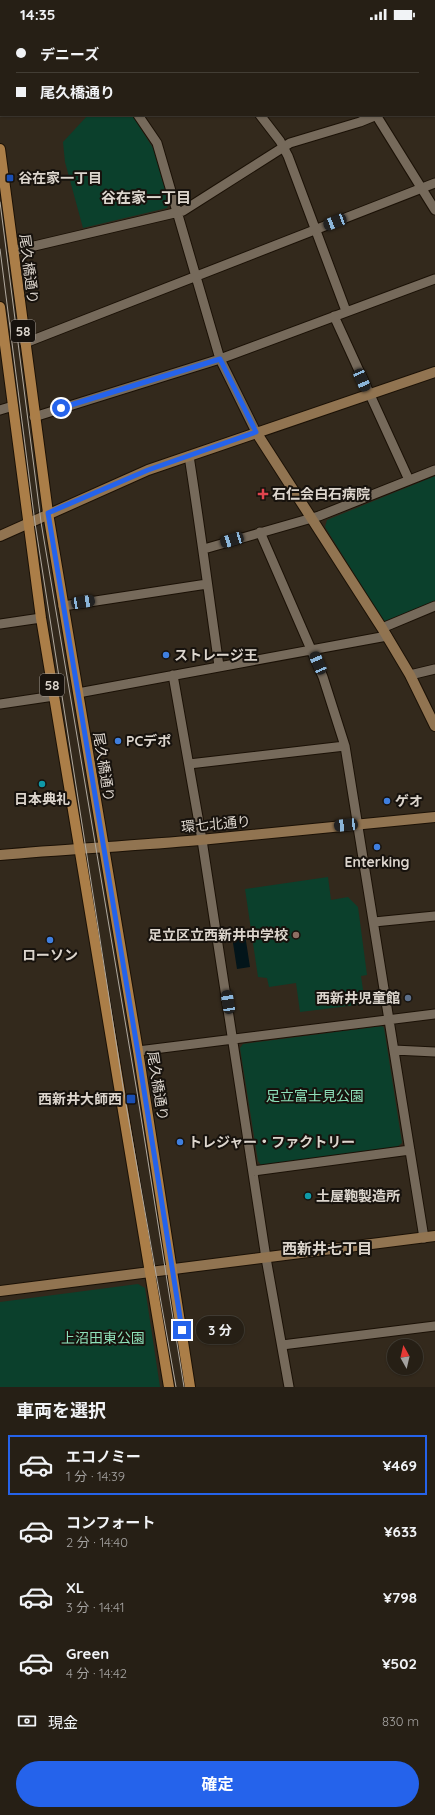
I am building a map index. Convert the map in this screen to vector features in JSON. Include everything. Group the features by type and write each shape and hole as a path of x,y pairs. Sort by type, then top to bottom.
{"main road":[{"name":"尾久橋通り","path":"0,149 12,251 48,513 138,1051 190,1387"},
{"name":"58","path":"0,306 3,355 13,406 41,618 169,1387"}],"street":[{"path":"139,116 157,143 220,359 256,432 384,632 410,675 435,726"},
{"path":"12,251 177,213 192,207 290,143 345,127 373,116"},
{"path":"377,116 435,210"},
{"path":"264,117 284,148 346,312"},
{"path":"25,343 435,183"},
{"path":"34,417 220,359 435,279"},
{"path":"334,316 409,480"},
{"path":"0,536 48,513 148,470 435,372"},
{"path":"0,410 13,406"},
{"path":"189,456 204,549 207,584 219,666"},
{"path":"204,549 260,532 311,519 435,470"},
{"path":"260,532 324,677 345,746 424,1238"},
{"path":"63,606 207,584"},
{"path":"78,692 312,650 384,632 435,606"},
{"path":"0,624 41,618"},
{"path":"410,675 435,669"},
{"path":"173,675 202,840 234,1039 266,1258 289,1387"},
{"path":"0,704 54,696"},
{"path":"189,764 345,746"},
{"name":"環七北通り","path":"0,855 79,847 103,848 202,840 435,817"},
{"path":"374,922 435,916"},
{"path":"138,1051 435,1014"},
{"path":"394,1050 435,1052"},
{"path":"253,1171 410,1150"},
{"path":"0,1291 435,1236"},
{"path":"282,1345 435,1326"}],"green space":[{"path":"87,116 133,116 153,148 169,203 167,208 83,228 65,162 63,142"},
{"path":"435,476 435,601 384,622 325,527 327,520"},
{"path":"328,877 331,900 348,897 358,907 367,975 361,976 365,1004 300,1012 296,983 269,987 267,978 258,977 245,889"},
{"name":"足立富士見公園","path":"382,1026 384,1028 402,1143 397,1147 261,1165 258,1161 240,1048 243,1044"},
{"name":"上沼田東公園","path":"138,1284 145,1288 160,1387 0,1387 0,1302"}],"shaded area":[{"path":"244,928 250,967 237,969 231,930"}],"tram line":[{"path":"0,202 41,522 137,1092 184,1387"},
{"path":"0,249 35,523 124,1093 176,1387"}],"place":[{"name":"谷在家一丁目","path":"10,178"},
{"name":"石仁会白石病院","path":"263,494"},
{"name":"ストレージ王","path":"166,655"},
{"name":"PCデポ","path":"118,741"},
{"name":"日本典礼","path":"42,784"},
{"name":"ゲオ","path":"387,801"},
{"name":"Enterking","path":"377,847"},
{"name":"足立区立西新井中学校","path":"296,935"},
{"name":"ローソン","path":"50,940"},
{"name":"西新井児童館","path":"408,998"},
{"name":"西新井大師西","path":"131,1099"},
{"name":"トレジャー・ファクトリー","path":"180,1142"},
{"name":"土屋鞄製造所","path":"308,1196"}],"district":[{"name":"谷在家一丁目","path":"146,198"},
{"name":"西新井七丁目","path":"327,1249"}],"route":[{"path":"61,408 220,359 256,432 148,470 48,513 140,1065 182,1330"}]}
